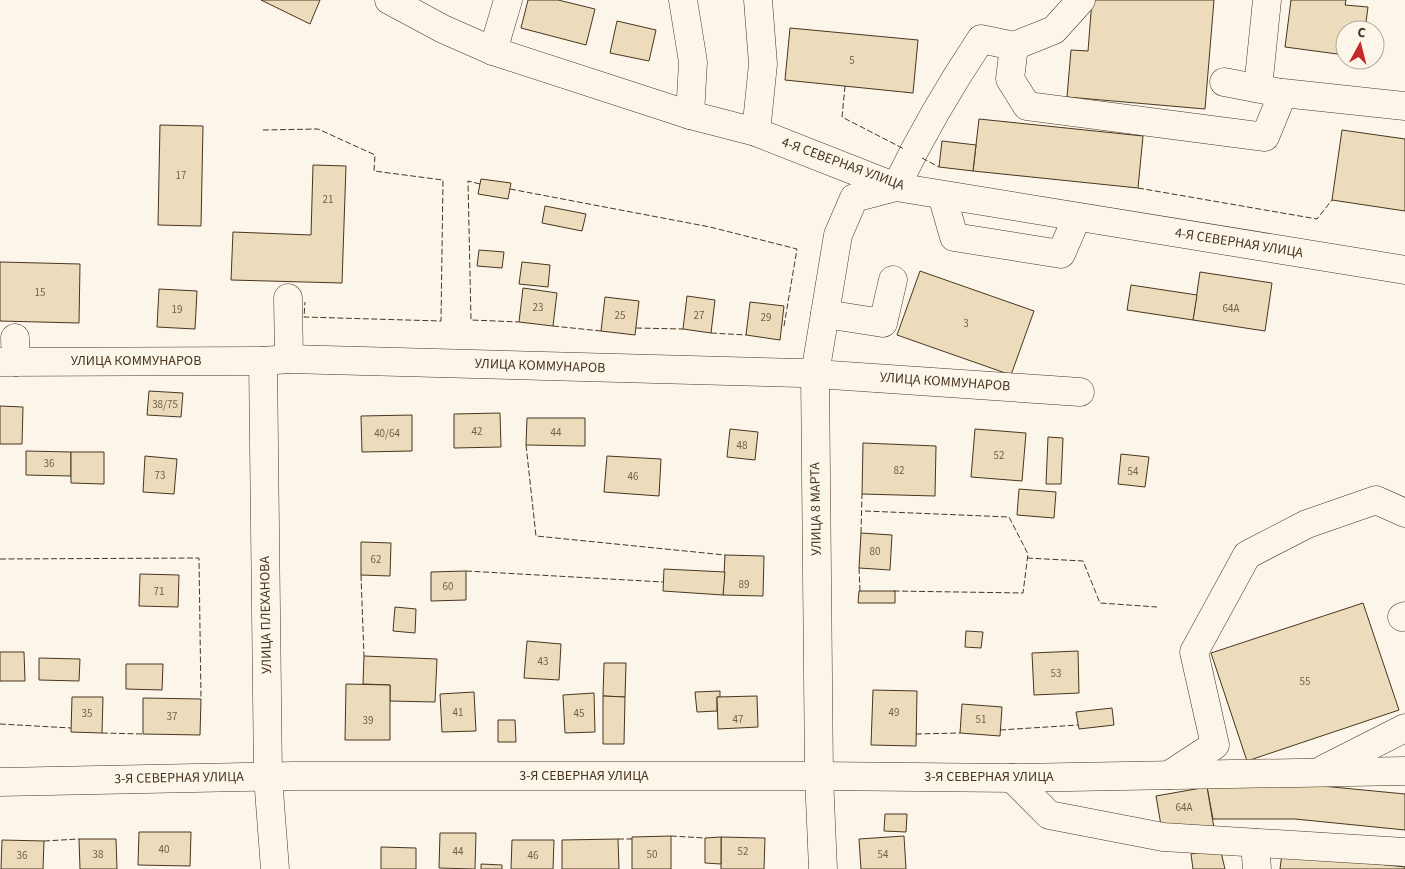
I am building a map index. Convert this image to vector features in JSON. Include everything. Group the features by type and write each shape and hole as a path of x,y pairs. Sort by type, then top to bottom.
{"street":[{"name":"4-Я СЕВЕРНАЯ УЛИЦА","path":"389,0 442,29 493,51 690,115 756,132 896,187 1405,270"},
{"path":"493,51 508,0"},
{"path":"683,0 693,62 690,115"},
{"path":"756,132 763,64 758,0"},
{"path":"835,163 854,198 896,187 916,145 955,78 981,39 1014,46 1054,30 1081,0"},
{"path":"1014,46 1010,79 1027,106 1265,138 1270,91 1267,0"},
{"path":"1224,82 1270,91 1405,106"},
{"path":"942,195 954,237 1061,254 1077,217"},
{"name":"УЛИЦА 8 МАРТА","path":"823,869 819,776 815,374 838,235 854,198"},
{"path":"825,314 883,323 893,280"},
{"name":"УЛИЦА ПЛЕХАНОВА","path":"274,869 268,776 276,360 288,298"},
{"name":"УЛИЦА КОММУНАРОВ","path":"10,354 815,374 1080,392"},
{"path":"1169,775 1215,745 1194,652 1247,555 1307,524 1376,500 1405,513"},
{"path":"1318,772 1405,728"},
{"name":"3-Я СЕВЕРНАЯ УЛИЦА","path":"0,782 268,776 1012,778 1405,772"},
{"path":"1012,778 1049,815 1256,856 1405,852"}],"building":[{"path":"261,0 320,0 310,24"},
{"path":"528,0 558,0 595,9 586,45 521,28"},
{"path":"1092,0 1214,0 1205,109 1067,97 1071,50 1088,51"},
{"path":"1291,0 1346,0 1345,5 1368,7 1366,20 1335,20 1335,54 1285,47"},
{"path":"617,21 656,30 649,61 610,53"},
{"path":"790,28 918,40 913,93 785,80"},
{"path":"979,119 1143,136 1138,188 973,171"},
{"path":"160,125 203,126 201,226 158,225"},
{"path":"1342,130 1405,139 1405,211 1332,200"},
{"path":"942,141 976,145 973,171 939,167"},
{"path":"313,165 346,166 342,283 231,280 233,232 311,235"},
{"path":"481,179 511,183 508,199 478,194"},
{"path":"545,206 586,214 582,231 542,223"},
{"path":"479,250 504,252 502,268 477,266"},
{"path":"0,262 80,264 79,323 0,321"},
{"path":"522,262 550,265 548,287 519,284"},
{"path":"920,271 1034,311 1011,375 897,335"},
{"path":"1200,272 1272,283 1265,331 1193,320"},
{"path":"1131,285 1197,295 1193,320 1127,310"},
{"path":"523,288 557,293 553,326 519,322"},
{"path":"159,289 197,291 195,329 157,327"},
{"path":"687,296 715,300 711,333 683,329"},
{"path":"605,297 639,301 635,335 601,331"},
{"path":"750,302 784,306 780,340 746,335"},
{"path":"149,391 183,393 181,417 147,415"},
{"path":"0,406 23,407 22,444 0,444"},
{"path":"500,413 501,447 454,448 454,414"},
{"path":"412,415 412,451 362,452 361,416"},
{"path":"527,418 585,418 585,446 526,445"},
{"path":"730,429 758,432 755,460 727,457"},
{"path":"975,429 1026,433 1022,481 971,477"},
{"path":"1048,437 1063,438 1061,484 1046,484"},
{"path":"863,443 936,446 935,496 862,494"},
{"path":"26,451 71,452 71,476 26,475"},
{"path":"71,452 104,452 104,484 71,483"},
{"path":"1121,454 1149,457 1145,487 1118,484"},
{"path":"145,456 177,459 174,494 143,492"},
{"path":"607,456 661,459 659,496 604,492"},
{"path":"1019,489 1056,492 1054,518 1017,515"},
{"path":"861,533 892,535 890,570 859,568"},
{"path":"361,542 391,543 390,576 361,575"},
{"path":"725,555 764,556 763,596 723,595"},
{"path":"664,569 725,572 723,595 663,591"},
{"path":"466,571 466,600 431,601 431,572"},
{"path":"140,574 179,575 178,607 139,606"},
{"path":"859,591 895,591 895,603 858,603"},
{"path":"1363,603 1399,710 1247,761 1211,653"},
{"path":"395,607 416,609 415,633 393,631"},
{"path":"966,631 983,632 981,648 965,647"},
{"path":"527,641 561,644 559,680 524,678"},
{"path":"1078,651 1079,693 1034,695 1032,653"},
{"path":"0,652 24,652 25,681 0,681"},
{"path":"364,656 437,659 435,702 390,701 390,685 363,684"},
{"path":"39,658 80,659 79,681 39,680"},
{"path":"604,663 626,663 625,697 603,696"},
{"path":"126,664 163,664 162,690 126,689"},
{"path":"346,684 390,685 390,740 345,740"},
{"path":"873,690 917,691 916,746 871,745"},
{"path":"720,691 720,697 717,697 717,711 697,712 695,692"},
{"path":"474,692 476,731 442,732 440,694"},
{"path":"594,693 595,732 565,733 563,695"},
{"path":"603,696 625,697 624,744 603,744"},
{"path":"757,696 758,727 718,729 717,697"},
{"path":"72,697 103,697 102,733 71,732"},
{"path":"143,698 201,699 200,735 143,734"},
{"path":"962,704 1002,707 1000,736 960,733"},
{"path":"1112,708 1114,725 1079,729 1076,712"},
{"path":"498,720 515,720 516,742 498,742"},
{"path":"1301,784 1405,794 1405,830 1295,819 1213,819 1207,787"},
{"path":"1207,787 1214,828 1163,837 1156,796"},
{"path":"885,814 907,814 906,832 884,831"},
{"path":"139,832 191,832 190,866 138,865"},
{"path":"440,833 476,833 475,869 439,868"},
{"path":"671,836 671,869 632,869 632,837"},
{"path":"904,836 906,869 861,869 859,839"},
{"path":"721,837 765,838 764,869 721,869"},
{"path":"721,837 721,864 705,863 705,838"},
{"path":"79,839 116,839 117,869 80,869"},
{"path":"618,839 619,869 562,869 562,840"},
{"path":"2,840 44,841 43,869 1,869"},
{"path":"512,840 554,840 553,869 511,869"},
{"path":"381,847 416,848 416,869 381,869"},
{"path":"1220,848 1225,869 1193,869 1191,854"},
{"path":"1282,853 1405,867 1405,869 1280,869"},
{"path":"481,864 502,865 502,869 481,869"}],"fence":[{"path":"845,86 842,117 904,149"},
{"path":"263,130 318,129 375,155 374,171 443,180 441,321 304,317 305,302"},
{"path":"922,158 939,167"},
{"path":"480,184 468,181 471,320 519,322"},
{"path":"1138,188 1317,219 1332,200"},
{"path":"510,189 710,227 797,249 784,326 781,327"},
{"path":"553,326 601,331"},
{"path":"636,328 683,329"},
{"path":"711,333 746,335"},
{"path":"526,445 536,536 725,555"},
{"path":"861,533 862,494"},
{"path":"865,511 1009,517 1028,554 1023,593 893,591"},
{"path":"0,559 199,558 201,699"},
{"path":"1027,558 1083,561 1100,603 1157,607"},
{"path":"859,568 860,591"},
{"path":"466,571 663,582"},
{"path":"361,575 364,656"},
{"path":"0,724 71,728"},
{"path":"1000,730 1078,725"},
{"path":"102,733 143,734"},
{"path":"916,734 960,733"},
{"path":"671,836 705,838"},
{"path":"44,841 79,839"},
{"path":"618,839 632,839"}]}
